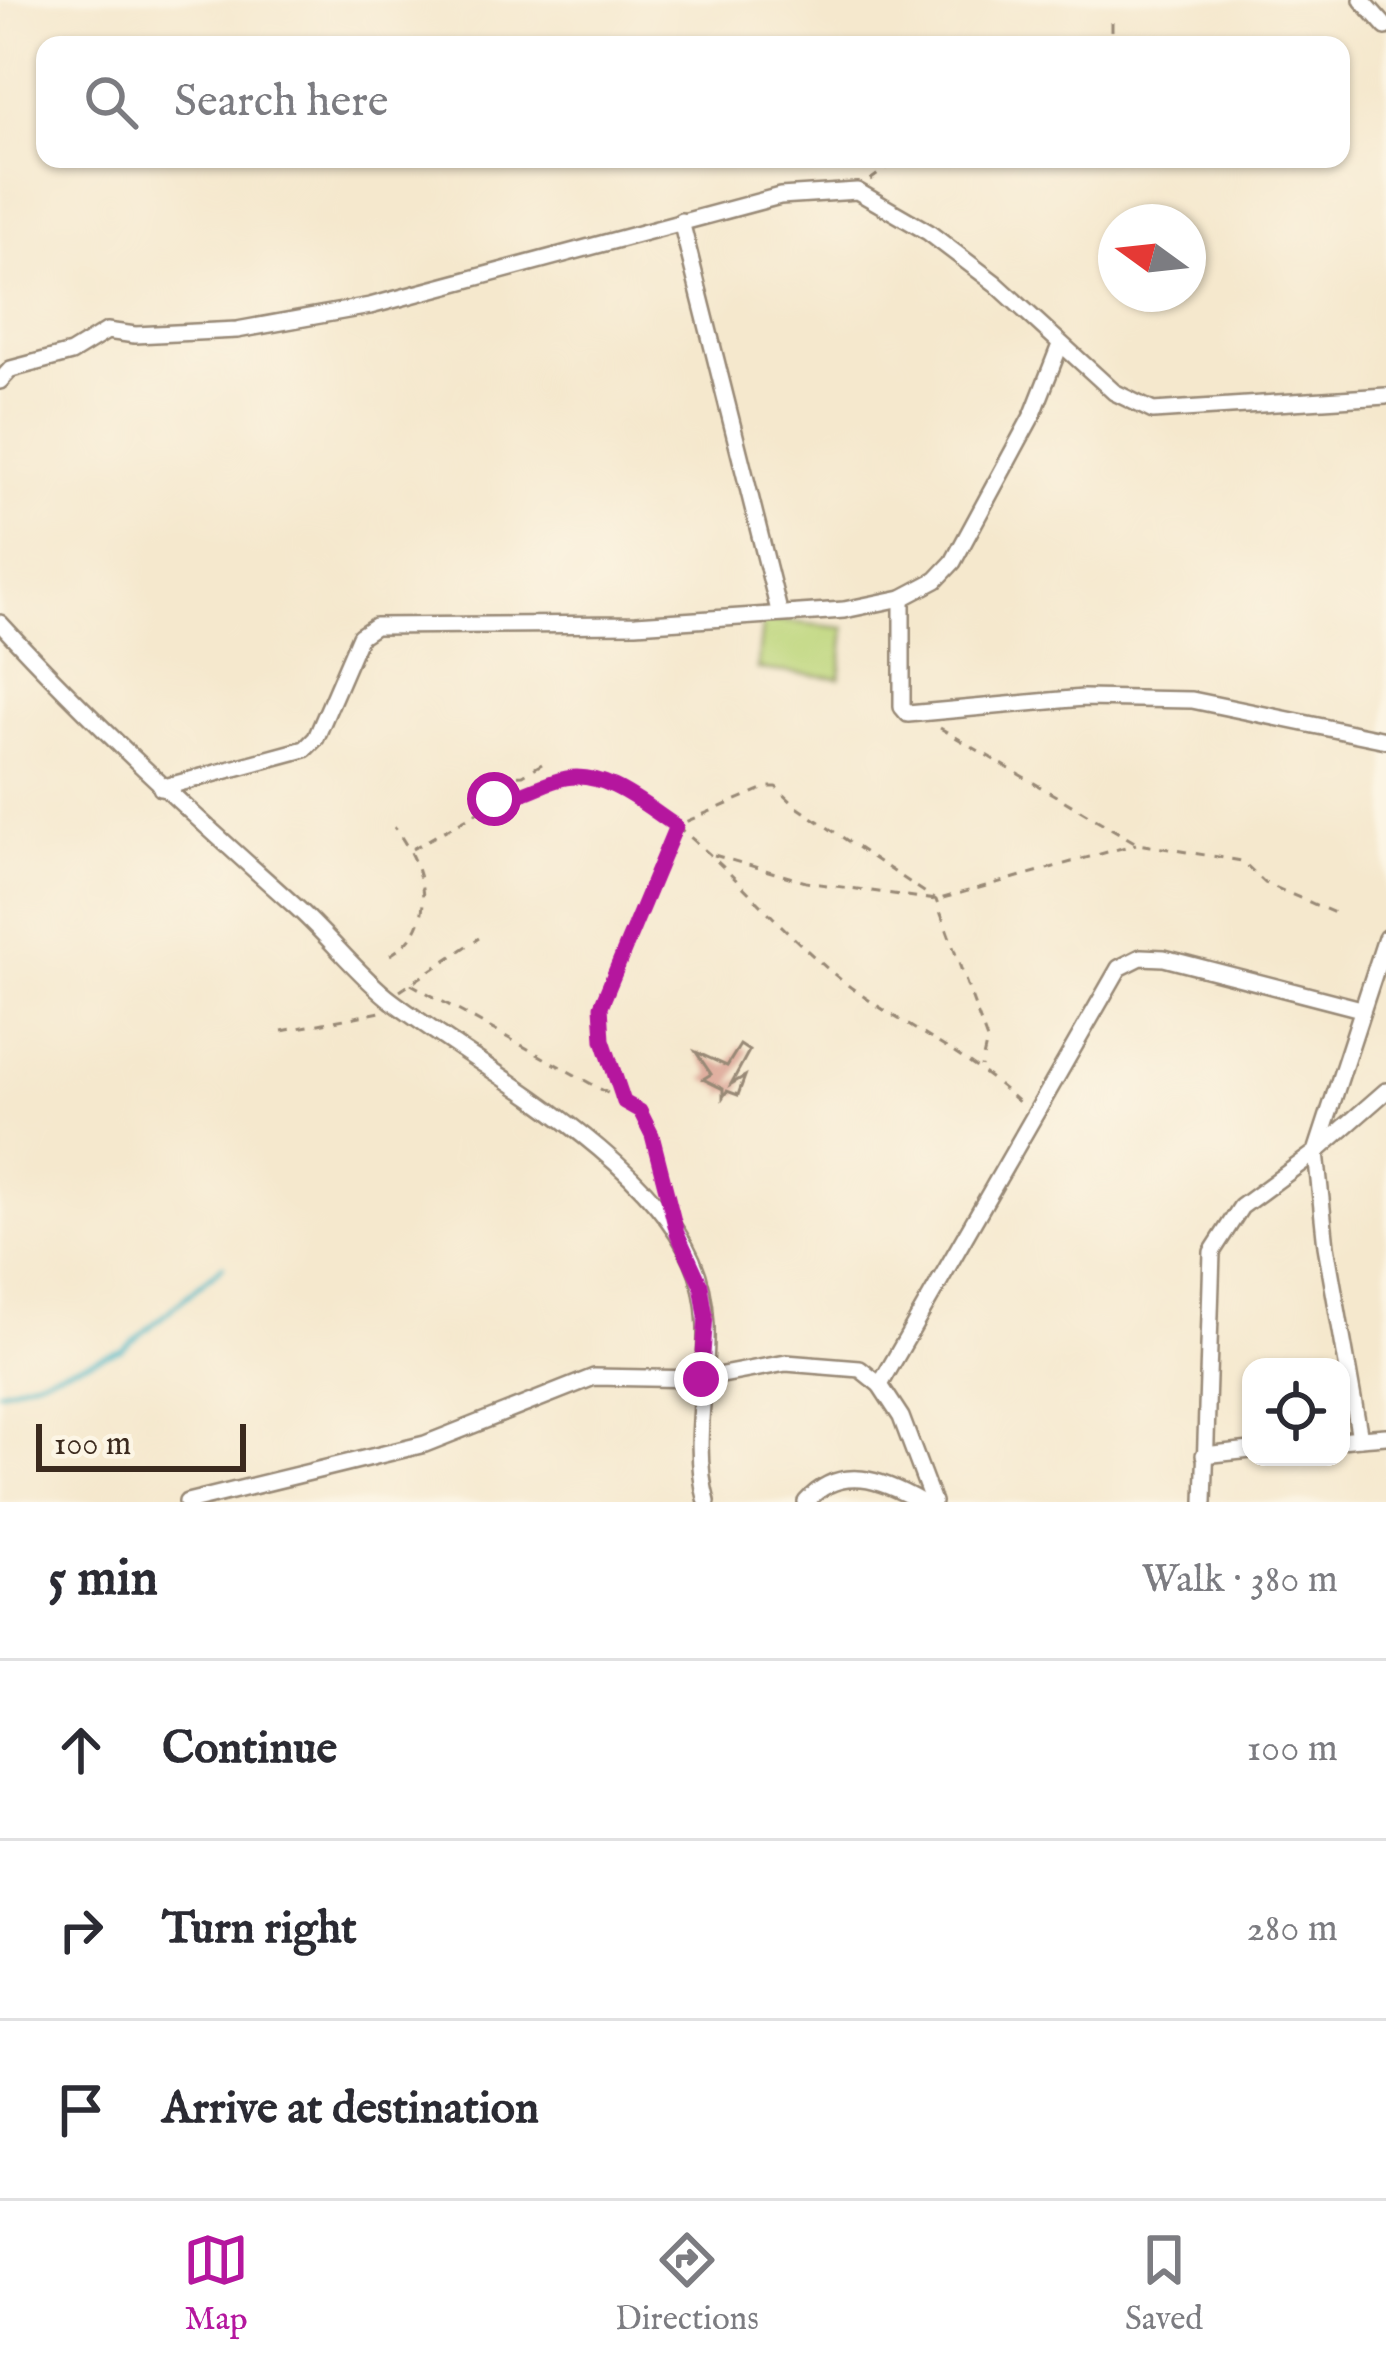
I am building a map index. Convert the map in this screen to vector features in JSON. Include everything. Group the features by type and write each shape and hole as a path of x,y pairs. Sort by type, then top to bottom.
{"street":[{"path":"1362,0 1386,27"},
{"path":"0,381 11,369 71,353 107,331 134,335 237,330 370,306 780,196 857,191 928,232 995,283 1114,392 1153,411 1386,396"},
{"path":"681,221 779,611"},
{"path":"161,788 304,748 316,737 360,636 375,626 636,624 844,610 902,598 936,580 953,562 1033,414 1060,345"},
{"path":"902,598 902,707 918,714 1083,698 1192,700 1386,740"},
{"path":"0,623 161,788 324,932 395,1004 487,1062 630,1179 677,1233 704,1300 699,1451 707,1502"},
{"path":"1360,1438 1326,1246 1316,1152 1386,938"},
{"path":"880,1384 1030,1114 1119,968 1141,957 1164,958 1361,1009"},
{"path":"1204,1502 1212,1252 1241,1207 1316,1152 1386,1091"},
{"path":"187,1502 425,1444 594,1377 701,1379 786,1364 860,1369 880,1384 901,1417 933,1502"},
{"path":"1350,1439 1386,1436"},
{"path":"1204,1455 1242,1451"},
{"path":"806,1502 818,1488 850,1478 883,1479 921,1502"}],"path":[{"path":"1112,22 1112,36"},
{"path":"857,191 887,168"},
{"path":"918,714 1138,844 1242,861 1265,883 1336,914"},
{"path":"501,799 488,794 492,784 542,764"},
{"path":"411,849 501,799 563,778 591,777 676,826 713,855 854,990 981,1066 1030,1114"},
{"path":"624,1102 603,1040 601,1006 676,826 776,787 797,807 936,900 987,1040 981,1066"},
{"path":"390,955 411,938 422,918 423,880 411,849 394,827"},
{"path":"713,855 806,883 936,900 1138,844"},
{"path":"282,1031 395,1004 412,984 478,938"},
{"path":"412,984 640,1111 652,1135 677,1233"}],"green space":[{"path":"763,619 845,628 840,678 757,669"}],"building":[{"path":"740,1045 749,1051 731,1084 745,1076 738,1095 727,1091 723,1097 723,1089 703,1079 711,1074 696,1052 727,1066"}],"waterway":[{"path":"0,1391 122,1350 223,1266"}],"route":[{"path":"494,799 511,800 563,778 591,777 620,789 676,826 601,1006 603,1040 624,1102 640,1111 652,1135 677,1233 701,1285 706,1316 701,1379"}]}
